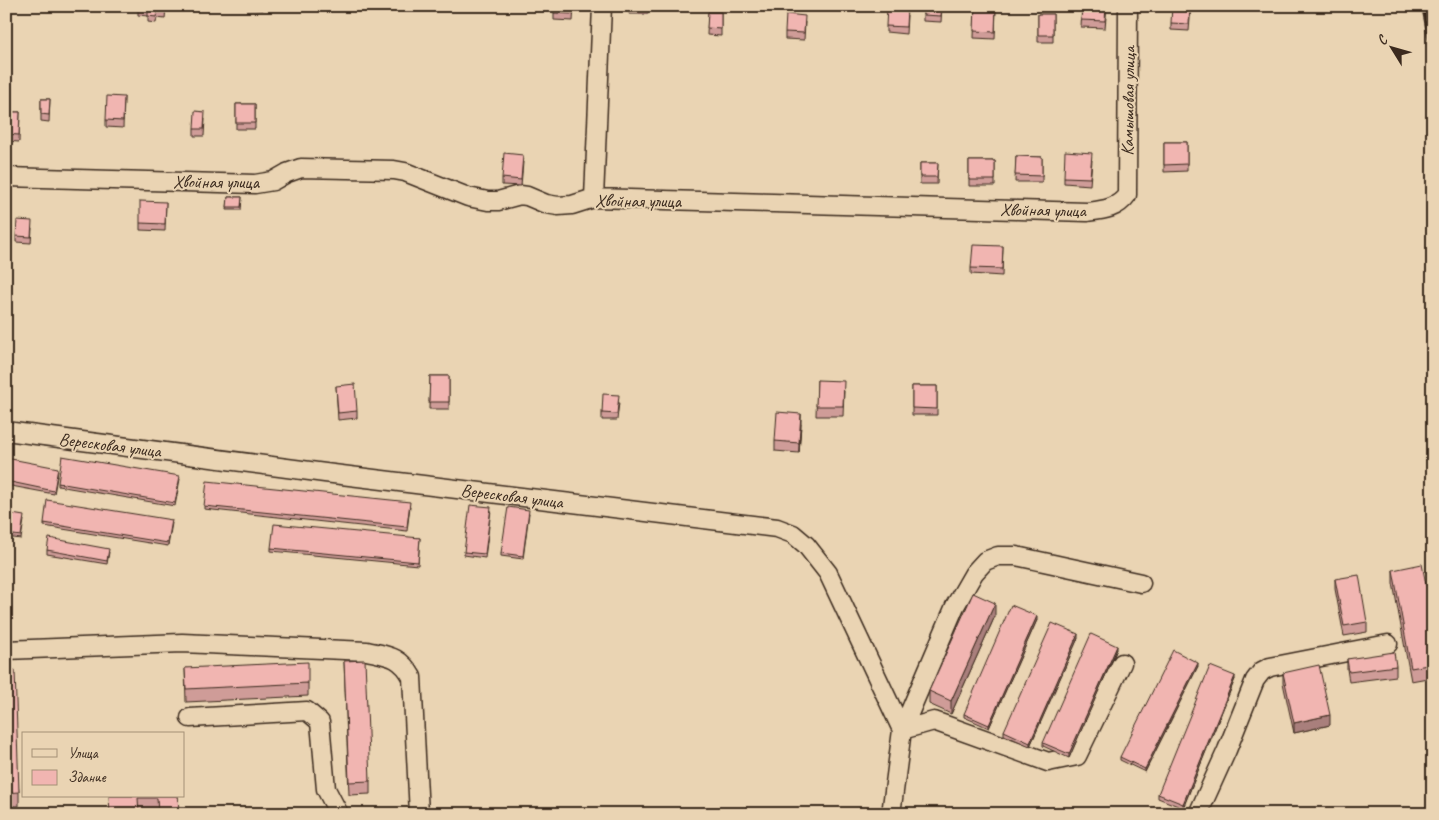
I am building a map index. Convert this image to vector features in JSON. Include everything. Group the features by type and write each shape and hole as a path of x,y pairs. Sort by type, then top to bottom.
{"street":[{"path":"594,198 602,6"},
{"name":"Камышовая улица","path":"1127,195 1128,6"},
{"name":"Хвойная улица","path":"6,177 255,184 273,181 301,168 394,170 406,172 468,197 488,201 520,195 558,206 572,205 594,198 1087,212 1115,206 1122,202 1127,195"},
{"name":"Вересковая улица","path":"6,431 326,473 778,528 793,534 806,545 828,573 902,730"},
{"path":"891,814 902,730 955,606 974,573 985,561 998,556 1016,556 1141,583"},
{"path":"6,650 182,643 367,651 388,656 404,664 412,677 419,814"},
{"path":"1198,814 1227,750 1255,680 1262,671 1270,667 1388,644"},
{"path":"902,730 934,721 1048,762 1077,756 1122,663"},
{"path":"190,718 307,711 320,722 326,789 338,814"}],"building":[{"path":"138,6 166,6 165,12 157,12 156,17 148,16 148,9 138,8"},
{"path":"554,6 573,6 573,14 554,13"},
{"path":"648,6 648,7 629,7"},
{"path":"923,6 942,6 941,16 923,15"},
{"path":"975,6 996,6 995,32 974,31"},
{"path":"1082,6 1106,6 1105,21 1081,20"},
{"path":"1172,6 1190,6 1189,24 1171,23"},
{"path":"887,7 907,8 906,27 886,26"},
{"path":"708,12 721,12 721,29 707,28"},
{"path":"786,14 805,16 804,33 785,32"},
{"path":"1038,14 1053,14 1053,35 1038,35"},
{"path":"107,96 124,97 123,121 106,120"},
{"path":"41,99 50,99 49,115 41,114"},
{"path":"236,104 255,104 255,123 236,123"},
{"path":"195,111 205,112 204,129 194,129"},
{"path":"6,112 20,112 19,135 6,134"},
{"path":"1164,142 1187,142 1187,164 1164,165"},
{"path":"1065,151 1092,153 1090,178 1064,177"},
{"path":"504,153 523,155 521,180 502,178"},
{"path":"1016,156 1042,157 1042,176 1015,175"},
{"path":"969,161 995,161 995,180 969,180"},
{"path":"920,163 938,163 937,177 920,177"},
{"path":"228,197 242,197 241,207 227,207"},
{"path":"140,201 166,202 165,224 140,223"},
{"path":"17,220 32,221 31,237 16,236"},
{"path":"973,245 1003,246 1002,269 971,268"},
{"path":"430,376 449,376 449,402 429,402"},
{"path":"817,380 844,381 843,406 816,406"},
{"path":"355,384 357,411 338,413 336,386"},
{"path":"912,386 937,386 937,409 912,408"},
{"path":"603,394 619,395 617,414 602,413"},
{"path":"777,412 801,414 799,443 775,441"},
{"path":"62,456 180,476 175,503 58,483"},
{"path":"6,458 58,468 54,491 6,481"},
{"path":"207,481 410,502 407,527 204,506"},
{"path":"47,500 172,520 168,543 44,523"},
{"path":"470,505 491,507 485,554 464,552"},
{"path":"508,507 529,510 523,556 501,553"},
{"path":"6,513 24,516 21,536 6,534"},
{"path":"274,524 420,538 418,562 271,548"},
{"path":"49,538 109,549 107,561 47,550"},
{"path":"1422,564 1433,620 1433,664 1411,668 1393,570"},
{"path":"1359,575 1367,622 1344,626 1335,579"},
{"path":"973,593 995,603 951,701 929,691"},
{"path":"1011,605 1037,616 989,725 964,714"},
{"path":"1052,623 1078,634 1030,743 1004,731"},
{"path":"1091,634 1117,646 1069,754 1043,743"},
{"path":"1173,650 1198,663 1145,769 1120,757"},
{"path":"1394,652 1396,666 1349,672 1347,659"},
{"path":"365,660 370,781 349,782 344,661"},
{"path":"308,662 308,683 186,689 185,668"},
{"path":"1319,665 1330,715 1294,723 1283,673"},
{"path":"1210,666 1235,676 1183,804 1158,794"},
{"path":"15,670 19,792 6,793 6,671"},
{"path":"109,798 138,798 139,814 110,814"},
{"path":"157,798 178,798 179,813 158,813"},
{"path":"394,812 394,814 374,814 374,813"}],"railway":[{"path":"1423,6 1433,58"}]}
